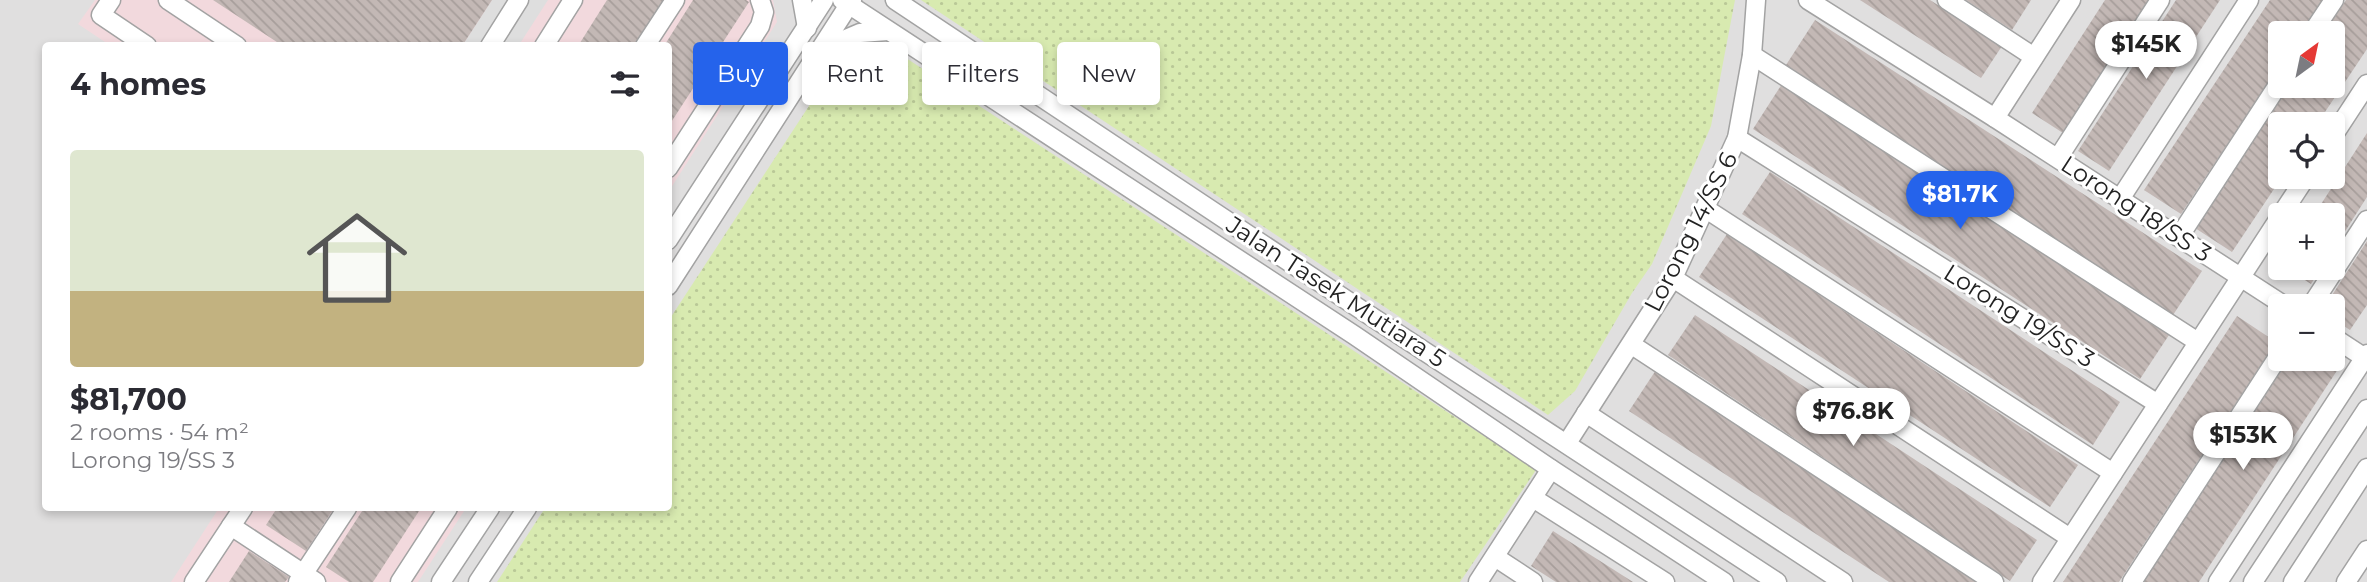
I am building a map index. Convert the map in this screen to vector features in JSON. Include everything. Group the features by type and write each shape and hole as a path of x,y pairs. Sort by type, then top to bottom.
{"street":[{"path":"111,0 101,15 141,42"},
{"path":"168,0 231,42"},
{"path":"493,42 519,0"},
{"path":"547,42 573,0"},
{"path":"648,42 675,0"},
{"path":"672,162 760,26 764,12 760,0"},
{"path":"802,0 807,28"},
{"path":"672,230 824,0"},
{"name":"Lorong 14/SS 6","path":"1567,443 1673,278 1737,138 1752,55 1756,0"},
{"name":"Lorong 18/SS 3","path":"1808,0 2268,295"},
{"path":"1947,0 2034,57"},
{"path":"1995,118 2071,0"},
{"path":"2057,158 2160,0"},
{"path":"2120,199 2249,0"},
{"path":"2320,21 2334,0"},
{"path":"824,42 848,2"},
{"name":"Jalan Tasek Mutiara 5","path":"848,2 1724,582"},
{"name":"Jalan Tasek Mutiara 5","path":"903,3 1366,313 1777,582"},
{"path":"839,42 860,33 888,31"},
{"path":"1752,55 2198,342"},
{"path":"672,280 802,76"},
{"path":"2345,118 2367,84"},
{"path":"2179,237 2270,98"},
{"name":"Lorong 19/SS 3","path":"1737,138 2158,404"},
{"path":"1706,209 2113,473"},
{"path":"2319,294 2367,220"},
{"path":"2042,582 2268,236"},
{"path":"1673,278 2070,538"},
{"path":"1354,335 1366,313"},
{"path":"2218,582 2366,356 2345,344"},
{"path":"1632,345 1994,582"},
{"path":"2132,582 2269,371"},
{"path":"2253,582 2367,409"},
{"path":"1586,413 1843,582"},
{"path":"2293,582 2367,468"},
{"path":"1478,582 1551,469"},
{"path":"1533,498 1665,582"},
{"path":"194,582 241,511"},
{"path":"231,526 306,579 345,511"},
{"path":"400,582 446,511"},
{"path":"441,582 488,511"},
{"path":"478,582 525,511"},
{"path":"2355,578 2367,551"},
{"path":"1495,556 1534,582"}],"shaded area":[{"path":"0,0 2367,0 2367,582 0,582"},
{"path":"95,0 773,0 777,22 764,42 693,42 693,105 724,105 672,186 672,42 105,42 78,24"},
{"path":"492,0 548,0 521,42 465,42"},
{"path":"217,511 464,511 418,582 171,582"}],"green space":[{"path":"921,0 1735,0 1711,126 1652,264 1575,391 1548,415 1080,105 1160,105 1160,42 1057,42 1057,90 1043,81 1043,42 984,42"},
{"path":"908,59 922,69 922,105 978,105 1536,470 1460,582 497,582 543,511 672,511 672,315 810,105 908,105"}],"building":[{"path":"213,0 492,0 465,42 277,42"},
{"path":"607,0 664,0 637,42 581,42"},
{"path":"693,0 749,2 723,42 693,42 693,88 672,121 672,42 667,42"},
{"path":"1860,0 1930,0 2002,46 1981,78"},
{"path":"1966,0 2031,0 2012,30"},
{"path":"2105,0 2149,0 2063,133 2032,113"},
{"path":"2176,0 2220,0 2109,171 2078,151"},
{"path":"2270,0 2323,0 2309,21 2268,21 2268,83 2181,214 2144,190"},
{"path":"2346,0 2367,0 2367,49 2345,82 2345,21 2332,21"},
{"path":"1815,20 2202,271 2173,315 1786,65"},
{"path":"1782,84 2169,335 2140,379 1753,129"},
{"path":"2281,98 2334,98 2325,112 2272,112"},
{"path":"2268,118 2268,189 2274,189 2232,252 2195,228"},
{"path":"2367,133 2367,197 2345,231 2345,203 2322,203 2331,189 2345,189 2345,167"},
{"path":"1770,172 2120,402 2093,445 1742,214"},
{"path":"1727,234 2078,465 2050,507 1699,277"},
{"path":"2367,241 2367,305 2350,330 2345,327 2345,294 2333,294 2342,280 2345,280 2345,275"},
{"path":"1695,315 2037,540 2010,581 1668,355"},
{"path":"2237,316 2268,337 2268,354 2119,582 2063,582"},
{"path":"1656,370 1977,582 1889,582 1629,411"},
{"path":"2281,371 2337,371 2199,582 2143,582"},
{"path":"275,511 332,511 306,551 266,525"},
{"path":"362,511 419,511 373,582 349,582 326,567"},
{"path":"1553,531 1633,582 1556,582 1531,566"},
{"path":"249,551 289,577 285,582 229,582"}]}
